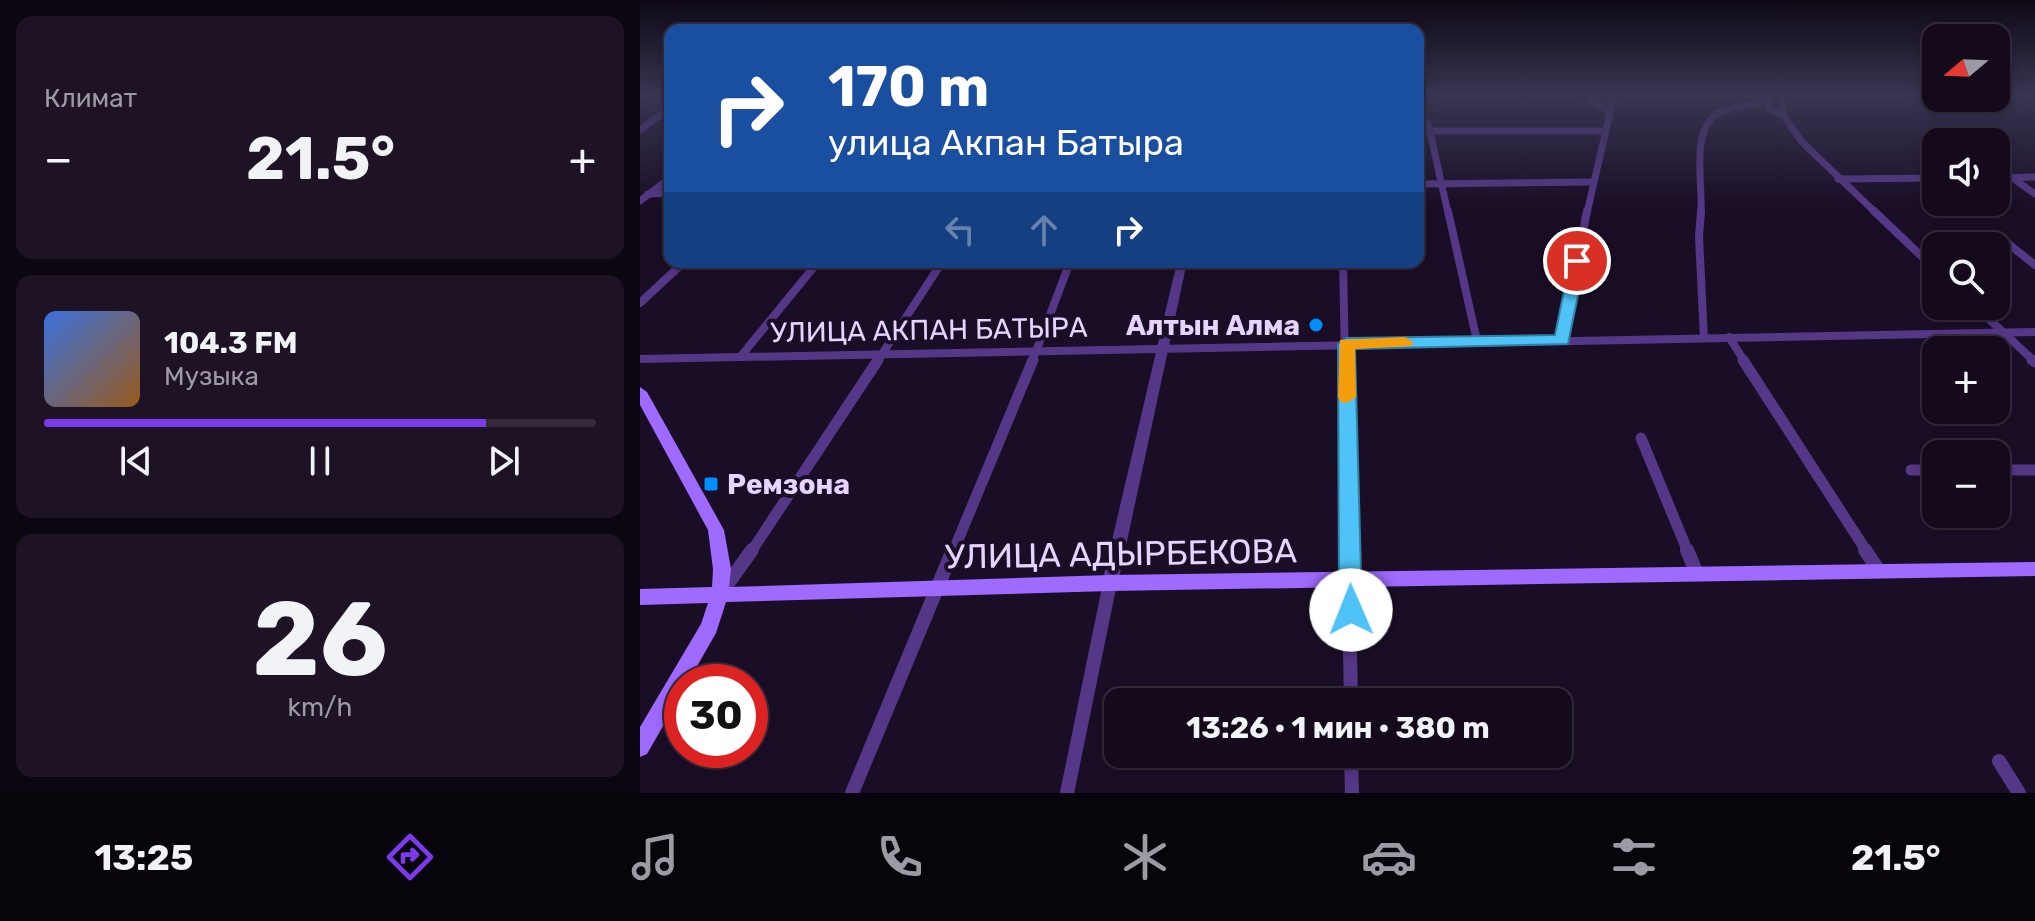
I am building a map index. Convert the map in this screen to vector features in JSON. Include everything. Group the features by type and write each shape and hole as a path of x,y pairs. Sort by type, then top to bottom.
{"main road":[{"path":"640,392 716,530 722,569 720,593 694,656 640,747"},
{"name":"УЛИЦА АДЫРБЕКОВА","path":"640,597 1110,583 2035,569"}],"street":[{"path":"1430,132 1477,341"},
{"path":"1562,340 1604,132"},
{"path":"1702,132 1703,187 1699,237 1704,338"},
{"path":"1795,132 1838,179 1922,257"},
{"path":"2011,177 2035,177"},
{"path":"2011,177 2035,194"},
{"path":"1838,179 1922,178"},
{"path":"1424,184 1593,182"},
{"path":"640,201 664,183"},
{"path":"640,194 664,193"},
{"path":"2010,245 2035,265"},
{"path":"640,303 678,268"},
{"path":"741,356 813,268"},
{"path":"720,593 885,352 938,268"},
{"path":"852,793 1068,268"},
{"path":"1067,793 1110,583 1181,268"},
{"path":"1343,268 1351,688"},
{"path":"1990,320 2035,362"},
{"name":"УЛИЦА АКПАН БАТЫРА","path":"640,359 2035,332"},
{"path":"1729,337 1879,571"},
{"path":"1641,438 1697,574"},
{"path":"1911,470 1922,470"},
{"path":"2010,470 2035,470"},
{"path":"1999,761 2019,793"},
{"path":"1351,768 1352,793"}],"slow traffic":[{"path":"1347,397 1346,344 1405,343"}],"place":[{"name":"Алтын Алма","path":"1316,325"},
{"name":"Ремзона","path":"711,484"}],"route":[{"path":"1351,610 1346,344 1562,340 1577,261"}]}
